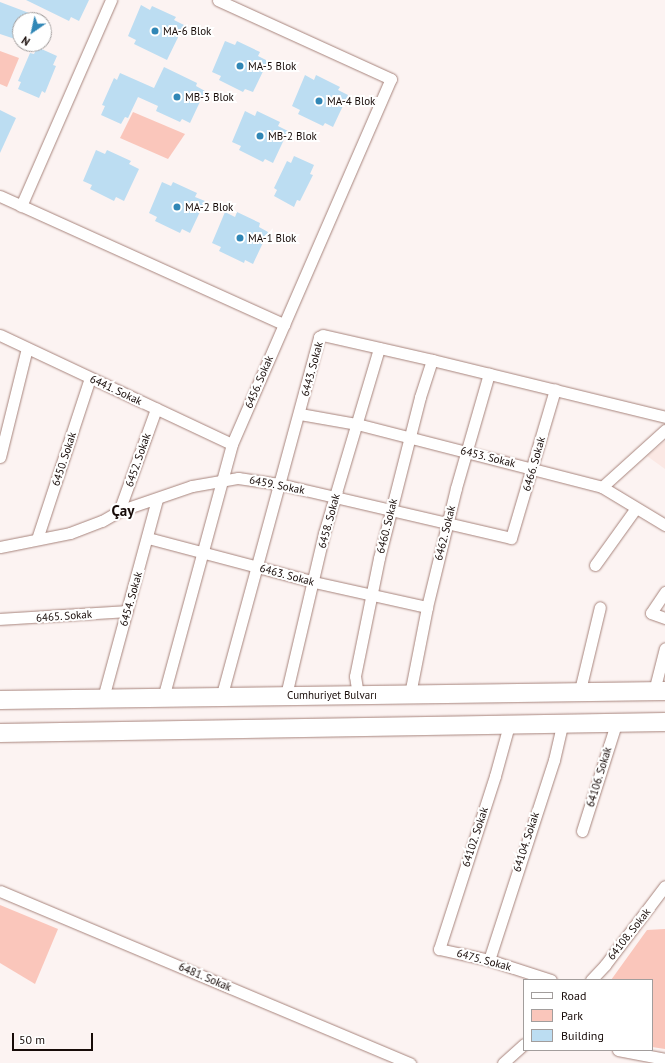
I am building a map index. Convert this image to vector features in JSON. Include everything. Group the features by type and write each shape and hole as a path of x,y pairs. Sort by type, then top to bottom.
{"highway":[{"name":"Cumhuriyet Bulvarı","path":"0,700 221,698 286,695 358,695 580,690 660,691"},
{"path":"0,733 665,722"}],"street":[{"path":"20,206 111,0"},
{"name":"6456. Sokak","path":"163,698 202,551 223,482 232,444 391,79 218,0"},
{"path":"0,196 284,324"},
{"name":"6441. Sokak","path":"0,335 232,444"},
{"name":"6443. Sokak","path":"221,698 279,484 300,414 319,337 323,335 432,360 665,417"},
{"path":"0,457 27,348"},
{"name":"6458. Sokak","path":"286,695 335,497 379,348"},
{"name":"6460. Sokak","path":"358,695 355,676 371,595 410,437 432,360"},
{"name":"6462. Sokak","path":"410,694 427,607 447,524 466,451 489,374"},
{"name":"6450. Sokak","path":"37,539 90,378"},
{"name":"6466. Sokak","path":"511,538 533,468 555,389"},
{"name":"6452. Sokak","path":"119,511 156,409"},
{"name":"6453. Sokak","path":"300,414 357,424 533,468 602,487 665,525"},
{"path":"602,487 665,430"},
{"name":"6459. Sokak","path":"0,547 70,533 102,521 119,511 192,486 223,482 238,478 279,484 511,538"},
{"name":"6454. Sokak","path":"102,698 148,538 157,499"},
{"path":"595,565 636,508"},
{"name":"6463. Sokak","path":"148,538 202,551 314,582 427,607"},
{"path":"665,592 651,613 665,618"},
{"path":"580,690 600,607"},
{"name":"6465. Sokak","path":"0,619 127,611"},
{"path":"660,691 665,648"},
{"name":"64104. Sokak","path":"489,960 554,760 562,724"},
{"name":"64106. Sokak","path":"582,831 616,724"},
{"name":"64102. Sokak","path":"439,949 495,776 509,725"},
{"name":"64108. Sokak","path":"592,979 605,965 665,886"},
{"name":"6481. Sokak","path":"0,891 410,1063"},
{"name":"6475. Sokak","path":"439,949 489,960 548,979"},
{"path":"503,1063 523,1045"},
{"path":"623,1051 665,1059"}],"shaded area":[{"path":"665,441 665,469 647,456"}],"green space":[{"path":"0,51 19,58 7,87 0,84"},
{"path":"133,112 185,134 168,159 120,138"},
{"path":"0,905 58,929 35,984 0,963"},
{"path":"665,929 665,1049 653,1047 653,979 612,979 647,930"}],"building":[{"path":"26,0 89,0 79,21 71,17 69,21"},
{"path":"0,2 26,12 12,12 12,38 0,34"},
{"name":"MA-6 Blok","path":"141,5 150,10 152,6 176,17 174,20 184,25 167,60 134,44 136,40 128,36"},
{"name":"MA-5 Blok","path":"225,41 235,45 237,41 260,52 258,56 268,61 253,92 245,89 243,92 219,80 221,76 212,72"},
{"path":"35,52 48,52 57,56 53,65 56,66 45,93 42,91 39,98 18,89 21,82 18,81 30,53 34,54"},
{"path":"164,67 197,83 196,86 205,91 190,123 182,119 180,122 156,111 158,106 138,97 128,118 125,117 121,124 101,115 105,106 102,105 114,78 117,80 120,73 154,88"},
{"name":"MA-4 Blok","path":"305,75 314,80 316,75 340,87 338,90 348,95 333,127 325,123 323,126 298,114 300,110 292,106"},
{"path":"0,110 16,118 0,153"},
{"name":"MB-2 Blok","path":"245,111 255,116 257,111 280,122 278,126 288,131 273,163 265,159 263,162 239,150 241,146 232,142"},
{"path":"96,150 105,154 107,150 131,161 129,164 139,169 124,201 116,197 114,201 90,189 92,185 83,181"},
{"path":"294,156 314,165 310,174 313,175 300,201 297,200 294,207 274,196 277,190 274,188 287,161 291,163"},
{"name":"MA-2 Blok","path":"162,182 171,186 173,182 197,193 195,197 205,201 190,233 182,229 180,233 155,221 157,217 149,213"},
{"name":"MA-1 Blok","path":"225,212 235,217 237,212 260,223 259,227 268,232 253,264 245,260 244,263 219,251 221,247 212,243"}],"place":[{"name":"MA-6 Blok","path":"155,31"},
{"name":"MA-5 Blok","path":"240,66"},
{"name":"MB-3 Blok","path":"177,97"},
{"name":"MA-4 Blok","path":"319,101"},
{"name":"MB-2 Blok","path":"260,136"},
{"name":"MA-2 Blok","path":"177,207"},
{"name":"MA-1 Blok","path":"240,238"}],"district":[{"name":"Çay","path":"123,511"}]}
